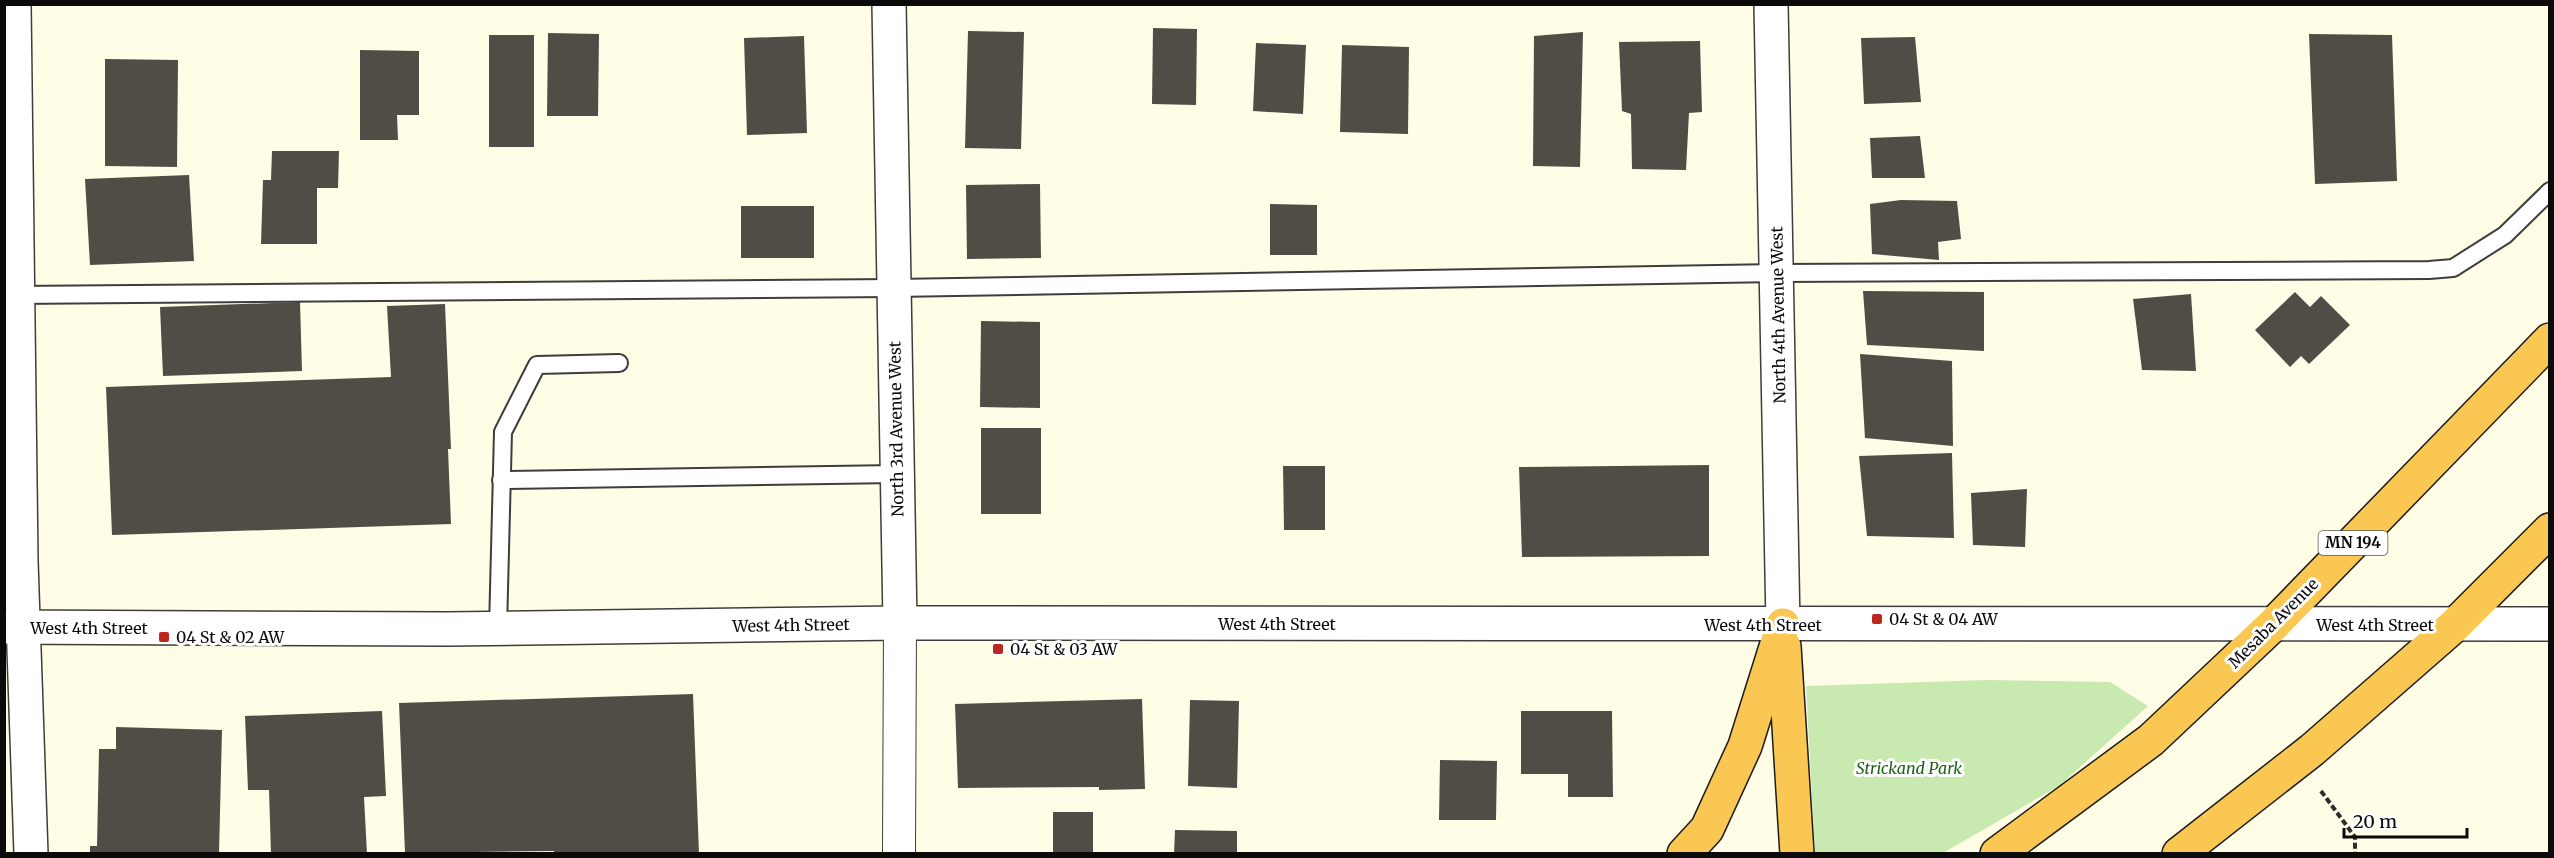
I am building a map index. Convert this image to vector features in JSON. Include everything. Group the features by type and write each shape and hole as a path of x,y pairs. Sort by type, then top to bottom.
{"highway":[{"name":"Mesaba Avenue","path":"1997,854 2151,740 2274,624 2550,340"},
{"path":"2179,854 2312,750 2455,625 2550,530"},
{"path":"1684,854 1707,828 1745,746 1783,625"},
{"path":"1783,625 1797,854"}],"street":[{"path":"15,4 10,295 14,627 28,702 31,854"},
{"name":"North 3rd Avenue West","path":"889,4 900,623 899,854"},
{"name":"North 4th Avenue West","path":"1771,4 1783,625"},
{"name":"West 4th Street","path":"14,627 498,628 900,623 2550,624"}],"lane":[{"path":"10,295 894,288 1777,273 2454,268 2505,235 2550,190"},
{"path":"498,628 502,432 537,365 619,363"},
{"path":"501,480 897,474"}],"path":[{"path":"2317,786 2355,837 2355,854"}],"green space":[{"name":"Strickand Park","path":"1987,680 2110,682 2148,706 2059,786 1943,853 1815,853 1806,686"}],"building":[{"path":"1153,28 1197,29 1196,105 1152,104"},
{"path":"968,31 1024,32 1021,149 965,148"},
{"path":"1583,32 1580,167 1533,166 1534,36"},
{"path":"548,33 599,34 598,116 547,116"},
{"path":"2309,34 2392,35 2397,181 2315,184"},
{"path":"489,35 534,35 534,147 489,147"},
{"path":"804,36 807,133 747,135 744,38"},
{"path":"1915,37 1921,102 1864,104 1861,38"},
{"path":"1700,41 1702,112 1689,113 1686,170 1632,169 1631,114 1622,111 1619,42"},
{"path":"1256,43 1306,45 1303,114 1253,111"},
{"path":"1342,45 1409,47 1408,134 1340,132"},
{"path":"360,50 419,51 419,115 397,115 398,140 360,140"},
{"path":"105,59 178,60 177,167 105,166"},
{"path":"1920,136 1925,178 1872,178 1870,138"},
{"path":"272,151 339,151 338,188 317,188 317,244 261,244 263,180 271,180"},
{"path":"189,175 194,261 90,265 85,179"},
{"path":"1040,184 1041,258 967,259 966,185"},
{"path":"1901,200 1957,201 1961,239 1938,242 1939,260 1872,254 1870,204"},
{"path":"1270,204 1317,205 1317,255 1270,255"},
{"path":"741,206 814,206 814,258 741,258"},
{"path":"1863,291 1984,292 1984,351 1867,345"},
{"path":"2295,292 2310,307 2321,296 2350,325 2309,364 2301,356 2290,367 2255,330"},
{"path":"2191,294 2196,371 2142,370 2133,299"},
{"path":"300,302 302,371 163,376 160,307"},
{"path":"445,304 451,449 448,449 451,524 112,535 106,387 391,377 387,306"},
{"path":"981,321 1040,322 1040,408 980,407"},
{"path":"1860,354 1952,361 1953,446 1865,438"},
{"path":"981,428 1041,428 1041,514 981,514"},
{"path":"1952,453 1954,538 1867,536 1859,456"},
{"path":"1709,465 1709,556 1522,557 1519,467"},
{"path":"1283,466 1325,466 1325,530 1284,530"},
{"path":"2027,489 2025,547 1973,545 1971,493"},
{"path":"693,694 699,854 554,854 554,851 405,853 399,703"},
{"path":"1142,699 1145,789 958,788 955,704"},
{"path":"1190,700 1239,701 1237,788 1188,786"},
{"path":"382,711 386,796 364,797 367,854 271,854 269,790 248,790 245,716"},
{"path":"1521,711 1612,711 1613,797 1568,797 1568,774 1521,774"},
{"path":"116,727 222,730 219,854 90,854 90,846 97,846 99,749 116,749"},
{"path":"1440,760 1497,761 1496,820 1439,820"},
{"path":"1053,812 1093,812 1093,854 1053,854"},
{"path":"1175,830 1237,831 1237,854 1174,854"}],"place":[{"name":"04 St & 04 AW","path":"1877,619"},
{"name":"04 St & 02 AW","path":"164,637"},
{"name":"04 St & 03 AW","path":"998,649"}]}
